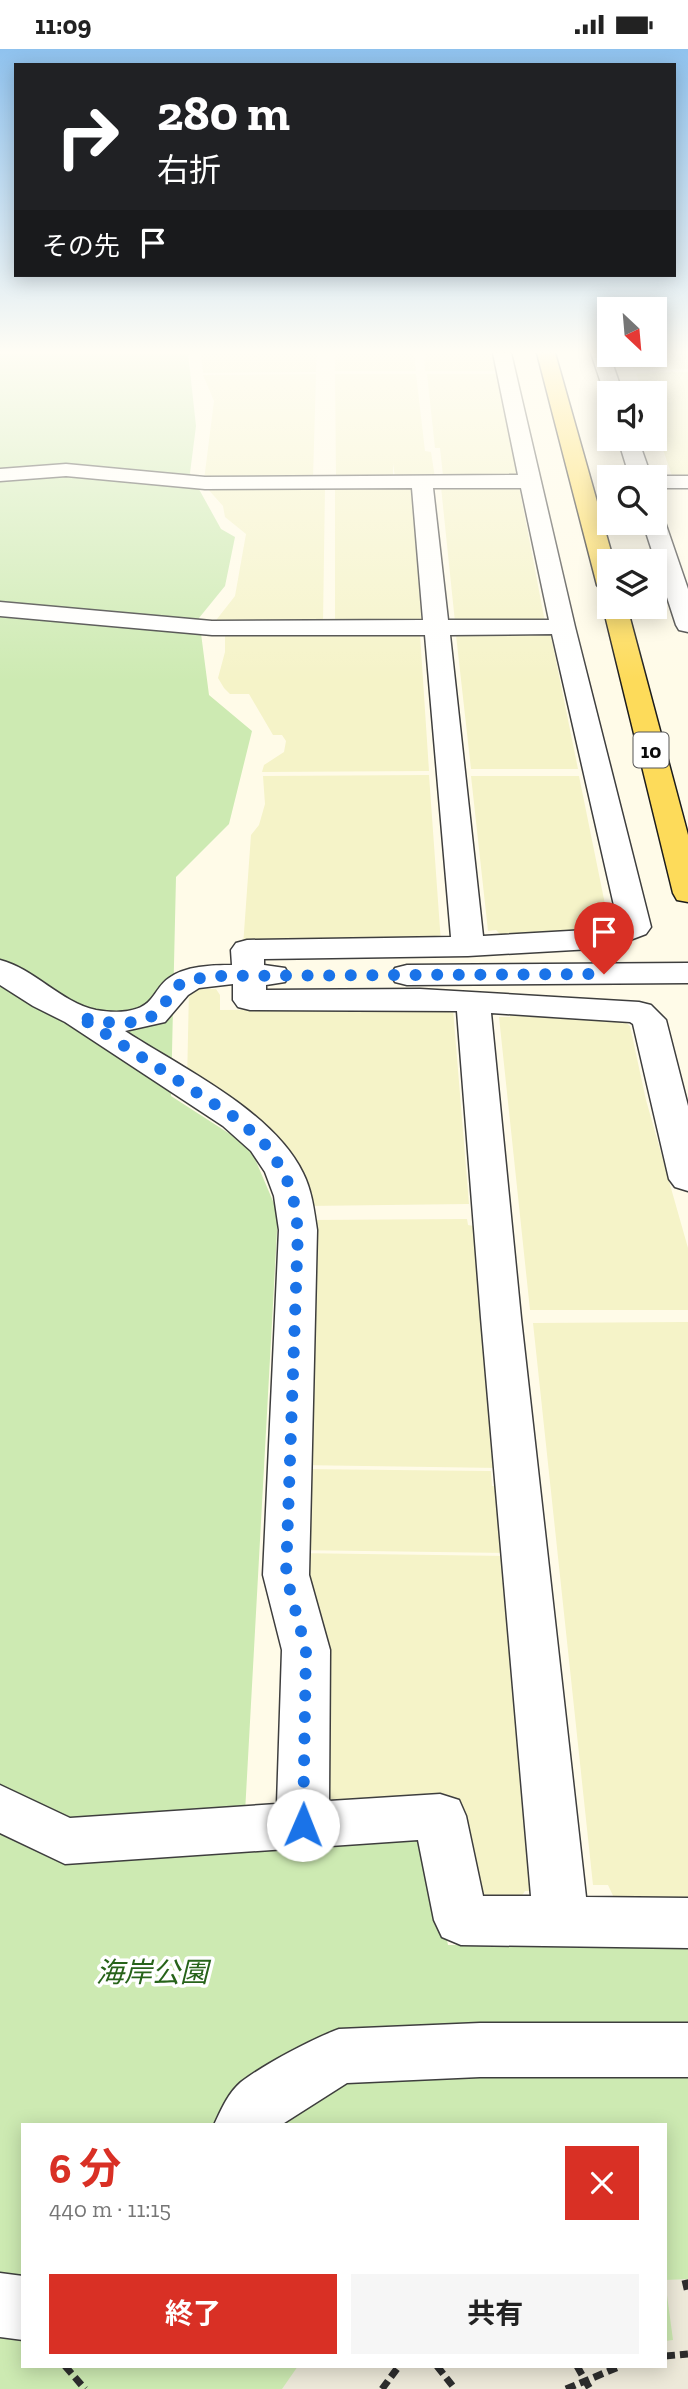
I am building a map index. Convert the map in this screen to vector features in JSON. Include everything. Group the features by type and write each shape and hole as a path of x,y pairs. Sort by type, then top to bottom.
{"main road":[{"path":"576,462 599,549"},
{"name":"10","path":"618,619 688,893"}],"street":[{"path":"527,462 563,628 635,927 609,938 468,946 247,950 250,1000 420,999 630,1010 646,1016 688,1179"},
{"path":"0,475 66,470 205,483 531,481"},
{"path":"422,482 468,946"},
{"path":"667,482 688,482"},
{"path":"659,535 688,625"},
{"path":"0,610 212,628 563,628"},
{"path":"0,970 65,1012 112,1023 152,1016 163,1007 175,987 190,980 211,976 688,973"},
{"path":"473,1002 501,1318 561,1921"},
{"path":"78,1016 236,1118 264,1143 284,1172 293,1196 298,1230 286,1575 306,1650 303,1825"},
{"path":"0,1807 65,1841 440,1817 461,1920 688,1923"},
{"path":"246,2123 261,2103 339,2056 480,2050 688,2050"},
{"path":"0,2305 21,2308"}],"path":[{"path":"685,2280 688,2293"},
{"path":"667,2356 688,2354"},
{"path":"67,2368 85,2389"},
{"path":"382,2389 398,2368"},
{"path":"439,2368 455,2389"},
{"path":"578,2368 590,2389"},
{"path":"566,2389 584,2379 615,2368"}],"shaded area":[{"path":"206,462 313,462 313,479 204,480"},
{"path":"336,462 433,462 435,478 395,478 393,463 393,478 336,478"},
{"path":"442,462 514,462 517,478 443,476"},
{"path":"667,462 688,462 688,478 672,476"},
{"path":"335,485 411,485 422,624 335,624"},
{"path":"325,486 323,624 216,625 217,619 235,596 246,534 225,517 223,506 206,487"},
{"path":"519,486 545,622 455,622 441,487"},
{"path":"467,633 551,636 578,769 471,769 456,635"},
{"path":"420,634 429,771 262,772 264,765 284,752 286,741 282,735 273,735 249,694 230,694 218,678 225,652 225,635"},
{"path":"429,775 441,943 243,946 251,835 259,825 265,804 263,776"},
{"path":"471,776 579,776 609,924 601,930 501,935 496,930 488,931"},
{"path":"189,989 216,989 220,995 220,1010 453,1009 469,1204 306,1206 187,1083"},
{"path":"510,1013 621,1019 630,1026 646,1100 688,1248 688,1310 530,1310 499,1017 510,1017"},
{"path":"467,1219 468,1225 479,1227 500,1468 297,1465 306,1220"},
{"path":"688,1322 688,1899 615,1900 608,1885 593,1885 533,1323"},
{"path":"297,1469 491,1471 492,1486 502,1486 508,1553 293,1550"},
{"path":"293,1553 508,1556 537,1891 525,1891 515,1906 471,1903 315,1813"},
{"path":"688,2279 688,2389 282,2389 297,2368 667,2368 667,2341 673,2340 667,2280"}],"green space":[{"name":"海岸公園","path":"0,462 191,462 190,473 221,529 235,537 225,586 199,618 209,695 252,731 229,824 176,877 171,1096 250,1147 278,1213 243,1849 427,1838 448,1945 688,1947 688,2389 0,2389"}],"route":[{"path":"303,1825 306,1650 286,1575 298,1230 293,1196 284,1172 264,1143 236,1118 78,1016 112,1023 152,1016 163,1007 175,987 190,980 211,976 604,974"}]}
